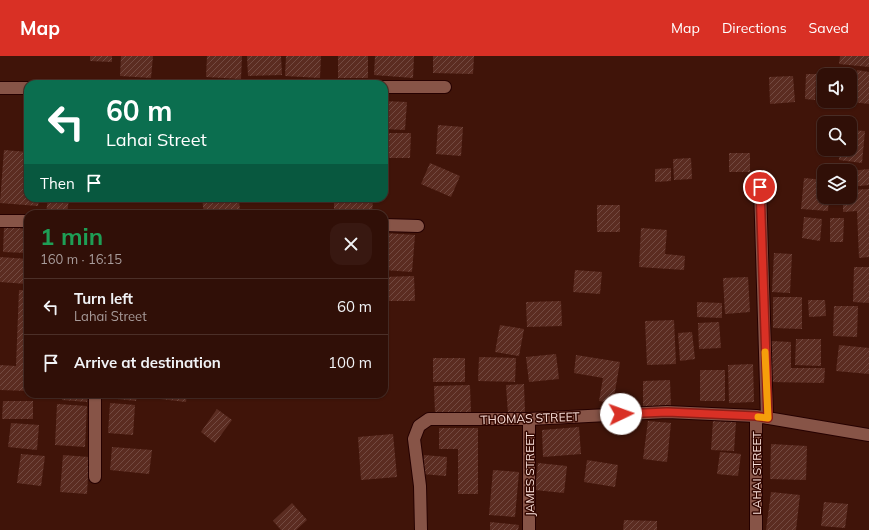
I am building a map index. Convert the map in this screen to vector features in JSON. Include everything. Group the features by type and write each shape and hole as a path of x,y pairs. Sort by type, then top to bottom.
{"street":[{"path":"388,87 445,87"},
{"path":"0,88 24,88"},
{"name":"LAHAI STREET","path":"756,530 762,417 760,187"},
{"path":"0,221 24,221"},
{"path":"388,225 418,226"},
{"path":"95,398 95,477"},
{"name":"THOMAS STREET","path":"421,530 420,486 414,439 419,426 429,419 529,419 667,412 762,417 869,435"},
{"name":"JAMES STREET","path":"529,419 529,530"}],"building":[{"path":"90,56 112,56 112,62 90,61"},
{"path":"121,56 153,56 151,78 120,76"},
{"path":"207,56 242,56 241,79 206,77"},
{"path":"247,56 281,56 282,75 248,76"},
{"path":"286,56 321,56 320,78 285,76"},
{"path":"338,56 368,56 368,78 338,78"},
{"path":"375,56 414,56 413,78 374,75"},
{"path":"433,56 474,56 473,74 433,73"},
{"path":"840,56 869,56 869,67 839,64"},
{"path":"857,70 869,72 869,104 857,102"},
{"path":"806,74 816,74 815,100 805,99"},
{"path":"793,76 795,102 770,104 769,77"},
{"path":"388,101 407,102 405,130 388,129"},
{"path":"438,125 463,127 461,156 436,154"},
{"path":"857,130 865,131 862,163 839,160 839,156 857,156"},
{"path":"388,133 411,133 410,158 388,158"},
{"path":"4,150 24,152 24,202 38,202 38,206 0,203"},
{"path":"729,153 750,153 750,172 729,172"},
{"path":"691,158 692,179 674,180 673,159"},
{"path":"430,163 460,176 451,197 421,184"},
{"path":"671,168 671,181 655,182 655,169"},
{"path":"869,169 869,185 857,186 857,170"},
{"path":"804,178 817,179 817,204 828,204 828,211 801,209"},
{"path":"869,189 869,257 859,258 857,211 843,212 843,204 857,204 857,190"},
{"path":"48,202 68,202 68,210 46,210"},
{"path":"202,202 239,202 240,210 204,210"},
{"path":"334,202 373,202 372,210 334,210"},
{"path":"597,205 620,205 620,232 597,232"},
{"path":"804,217 822,219 820,241 802,238"},
{"path":"830,218 844,218 843,242 830,242"},
{"path":"4,227 24,229 24,253 3,252"},
{"path":"641,228 667,230 665,254 685,256 684,270 639,267"},
{"path":"388,233 415,235 412,272 388,270"},
{"path":"774,253 792,254 790,293 772,292"},
{"path":"0,257 24,259 24,284 0,282"},
{"path":"854,267 869,267 869,303 853,302"},
{"path":"575,270 602,272 600,294 573,292"},
{"path":"414,276 415,301 388,301 388,277"},
{"path":"748,277 750,312 725,314 723,278"},
{"path":"19,290 24,290 24,391 0,390 0,365 16,366"},
{"path":"773,297 802,297 802,329 773,328"},
{"path":"808,300 825,300 826,316 809,317"},
{"path":"561,301 562,326 527,327 526,302"},
{"path":"697,302 722,303 722,318 697,317"},
{"path":"834,306 858,306 857,337 833,336"},
{"path":"674,320 676,364 647,365 645,321"},
{"path":"719,322 721,348 699,349 698,323"},
{"path":"500,325 524,329 519,356 495,352"},
{"path":"692,332 695,359 680,361 678,333"},
{"path":"796,339 821,339 821,366 795,365"},
{"path":"771,341 791,342 791,368 825,368 824,383 770,382"},
{"path":"839,345 869,348 869,374 836,371"},
{"path":"556,354 559,379 529,382 526,357"},
{"path":"576,355 620,362 613,403 599,401 603,378 574,373"},
{"path":"479,357 516,358 515,382 478,381"},
{"path":"433,358 465,358 465,382 433,382"},
{"path":"753,364 754,402 729,403 728,365"},
{"path":"700,370 725,370 725,401 700,401"},
{"path":"670,380 671,407 643,407 643,381"},
{"path":"524,384 525,413 508,414 506,385"},
{"path":"470,385 471,413 435,414 434,386"},
{"path":"62,398 88,398 87,402 62,400"},
{"path":"108,398 136,398 136,401"},
{"path":"160,398 186,398 186,402"},
{"path":"3,401 33,401 33,419 2,419"},
{"path":"110,403 135,405 133,435 108,433"},
{"path":"57,404 87,406 85,447 55,445"},
{"path":"217,409 232,420 215,443 201,432"},
{"path":"648,421 671,423 667,462 643,459"},
{"path":"713,421 736,422 734,451 711,450"},
{"path":"11,423 39,425 37,450 8,447"},
{"path":"579,427 581,454 543,457 542,430"},
{"path":"439,428 478,428 478,494 458,494 458,449 439,449"},
{"path":"393,434 397,477 361,480 358,437"},
{"path":"771,444 807,446 806,480 770,479"},
{"path":"112,447 152,450 149,474 110,470"},
{"path":"720,452 741,454 738,476 717,474"},
{"path":"21,454 45,456 41,486 17,483"},
{"path":"63,455 89,457 87,494 60,492"},
{"path":"424,455 447,457 446,476 422,474"},
{"path":"587,460 618,465 615,487 584,482"},
{"path":"538,463 567,466 564,493 535,490"},
{"path":"493,470 519,472 515,517 489,515"},
{"path":"771,492 800,495 796,530 766,530"},
{"path":"824,502 848,504 845,528 821,526"},
{"path":"292,503 307,520 296,530 281,530 273,521"},
{"path":"624,520 657,521 657,530 623,530"},
{"path":"490,522 519,525 518,530 490,530"}],"slow traffic":[{"path":"758,417 768,418 765,352"}],"route":[{"path":"621,414 667,412 756,416 768,418 760,187"}]}
